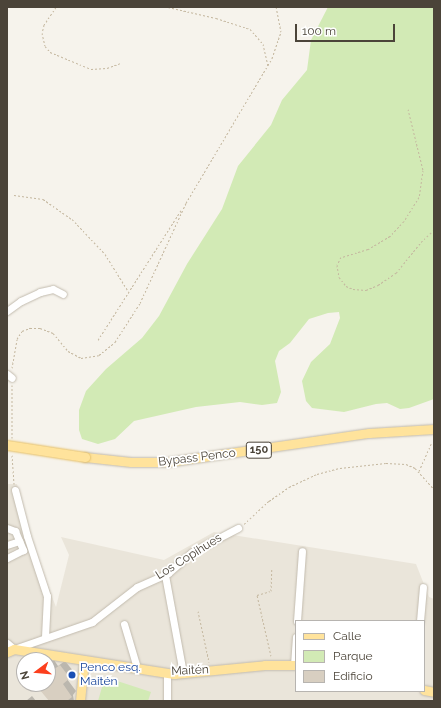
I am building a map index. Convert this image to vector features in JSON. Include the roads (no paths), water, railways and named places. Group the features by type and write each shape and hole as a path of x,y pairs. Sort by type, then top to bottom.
{"main road":[{"name":"Bypass Penco","path":"10,446 131,462 167,462 369,433 434,429"},
{"name":"Maitén","path":"9,649 166,673 184,673 274,664 295,665"},
{"path":"80,701 84,660"}],"street":[{"path":"7,311 21,301 40,292 53,289 64,294"},
{"path":"15,490 29,543 47,596 45,637"},
{"path":"7,528 15,530 22,553 7,558"},
{"name":"Los Copihues","path":"9,649 97,619 137,587 165,575 192,552 238,528"},
{"path":"7,545 19,541"},
{"path":"297,620 302,552"},
{"path":"165,575 184,673"},
{"path":"420,620 423,587"},
{"path":"124,624 137,668"},
{"path":"166,673 167,701"}],"place":[{"name":"Penco esq. Maitén","path":"72,675"}]}
